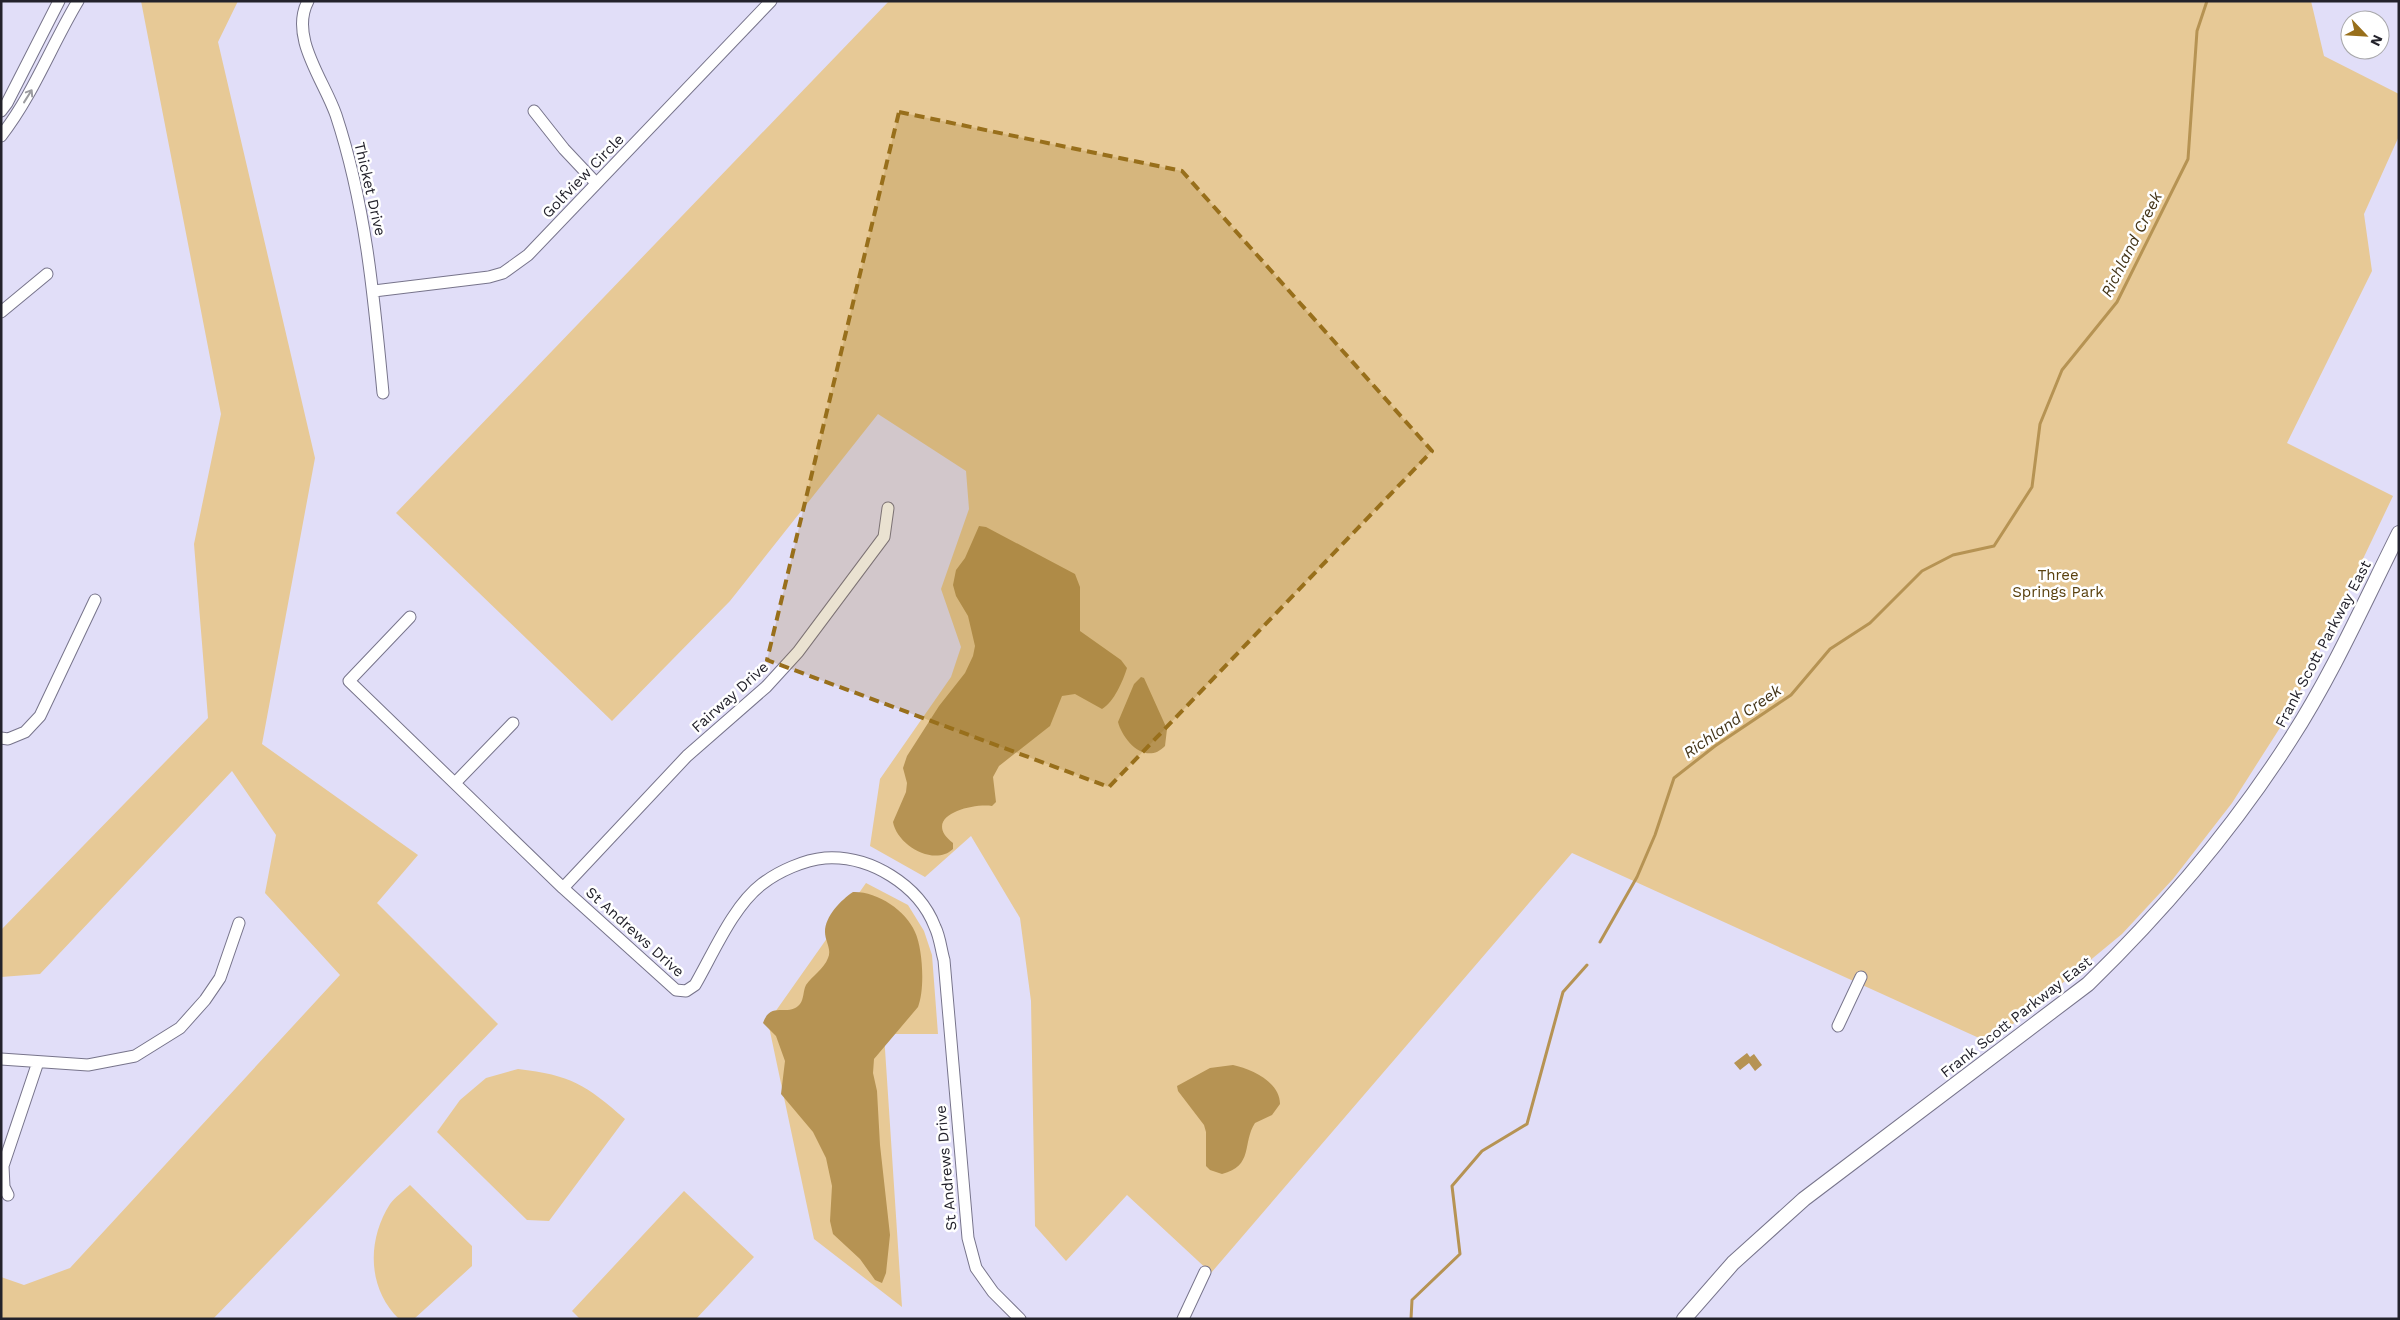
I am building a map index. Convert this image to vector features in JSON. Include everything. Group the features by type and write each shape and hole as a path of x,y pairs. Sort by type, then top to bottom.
{"main road":[{"name":"Frank Scott Parkway East","path":"1684,1319 1733,1263 1804,1198 2088,984 2125,948 2214,846 2252,797 2291,739 2323,684 2399,533"}],"street":[{"path":"1,111 7,103 59,1"},
{"path":"1,136 35,84 61,29 78,1"},
{"name":"Thicket Drive","path":"308,1 303,11 301,22 304,43 334,108 354,172 367,240 374,291 383,393"},
{"name":"Golfview Circle","path":"374,291 489,277 503,273 528,255 771,1"},
{"path":"534,111 596,183"},
{"path":"1,312 47,274"},
{"name":"Fairway Drive","path":"564,888 687,756 766,687 798,652 884,537 888,508"},
{"path":"1,738 8,739 25,732 40,716 95,600"},
{"name":"St Andrews Drive","path":"410,617 349,681 564,888 676,990 686,992 694,985 739,909 761,884 791,867 825,858 860,862 890,874 917,896 935,927 944,960 968,1238 976,1268 993,1292 1020,1319"},
{"path":"455,783 512,723"},
{"path":"1,1059 88,1065 135,1056 180,1028 205,1000 220,978 239,923"},
{"path":"1838,1026 1861,977"},
{"path":"8,1195 4,1187 3,1166 38,1062"},
{"path":"1183,1319 1205,1272"}],"highlighted area":[{"path":"899,112 1182,171 1432,451 1109,787 767,660"}],"green space":[{"path":"141,1 238,1 218,42 315,458 262,744 418,855 377,903 498,1024 213,1319 1,1319 1,1277 24,1285 70,1268 340,975 265,893 276,835 232,771 40,974 1,977 1,930 208,718 194,544 221,414"},
{"name":"Three Springs Park","path":"889,1 2311,1 2324,56 2399,94 2399,136 2364,214 2372,271 2287,443 2393,496 2290,712 2232,803 2173,879 2122,934 1990,1043 1572,853 1211,1273 1127,1195 1066,1261 1035,1226 1031,1001 1020,918 971,836 925,877 870,846 880,779 951,677 961,647 941,589 969,509 966,471 878,414 730,601 612,721 396,513"},
{"path":"866,883 908,905 924,931 932,955 938,1034 884,1034 902,1307 814,1239 768,1022"},
{"path":"518,1069 565,1078 588,1090 625,1119 549,1221 527,1220 437,1132 460,1100 486,1078"},
{"path":"410,1185 472,1246 472,1266 414,1319 399,1319 388,1307 381,1293 376,1278 374,1248 382,1218 390,1204"},
{"path":"684,1191 754,1257 696,1319 580,1319 572,1311"}],"shaded area":[{"path":"979,526 986,527 1075,574 1080,587 1080,631 1121,660 1127,668 1114,696 1102,709 1075,694 1062,696 1050,726 999,766 993,777 996,802 992,806 972,807 961,810 945,819 942,826 944,834 953,843 953,849 945,854 936,856 917,851 909,845 896,831 893,822 906,792 907,783 903,768 907,756 939,706 965,673 973,656 975,646 968,616 956,596 953,585 956,570 965,558"},
{"path":"1141,677 1144,678 1167,729 1165,746 1158,751 1150,753 1136,749 1125,737 1118,722 1134,684"},
{"path":"853,892 880,898 905,916 918,939 922,970 922,991 918,1007 874,1059 873,1073 877,1091 880,1145 890,1235 886,1273 882,1283 875,1280 860,1259 833,1234 830,1221 832,1186 826,1158 813,1132 781,1094 785,1061 776,1036 763,1023 770,1012 790,1010 800,1004 806,985 824,966 829,955 825,935 828,920 839,904"},
{"path":"1747,1053 1750,1057 1754,1054 1762,1065 1755,1071 1749,1063 1740,1070 1734,1063"},
{"path":"1233,1065 1256,1073 1264,1078 1275,1089 1279,1096 1280,1104 1272,1115 1255,1123 1251,1131 1246,1153 1239,1165 1222,1174 1210,1170 1206,1166 1206,1132 1204,1125 1178,1091 1177,1086 1210,1068"}],"waterway":[{"name":"Richland Creek","path":"1600,942 1637,877 1655,835 1674,778 1715,746 1791,695 1830,649 1870,623 1922,571 1953,555 1994,546 2032,487 2040,424 2062,370 2117,302 2188,159 2197,31 2207,1"},
{"name":"Richland Creek","path":"1411,1319 1412,1300 1460,1254 1452,1186 1482,1151 1527,1124 1563,992 1587,965"}]}
